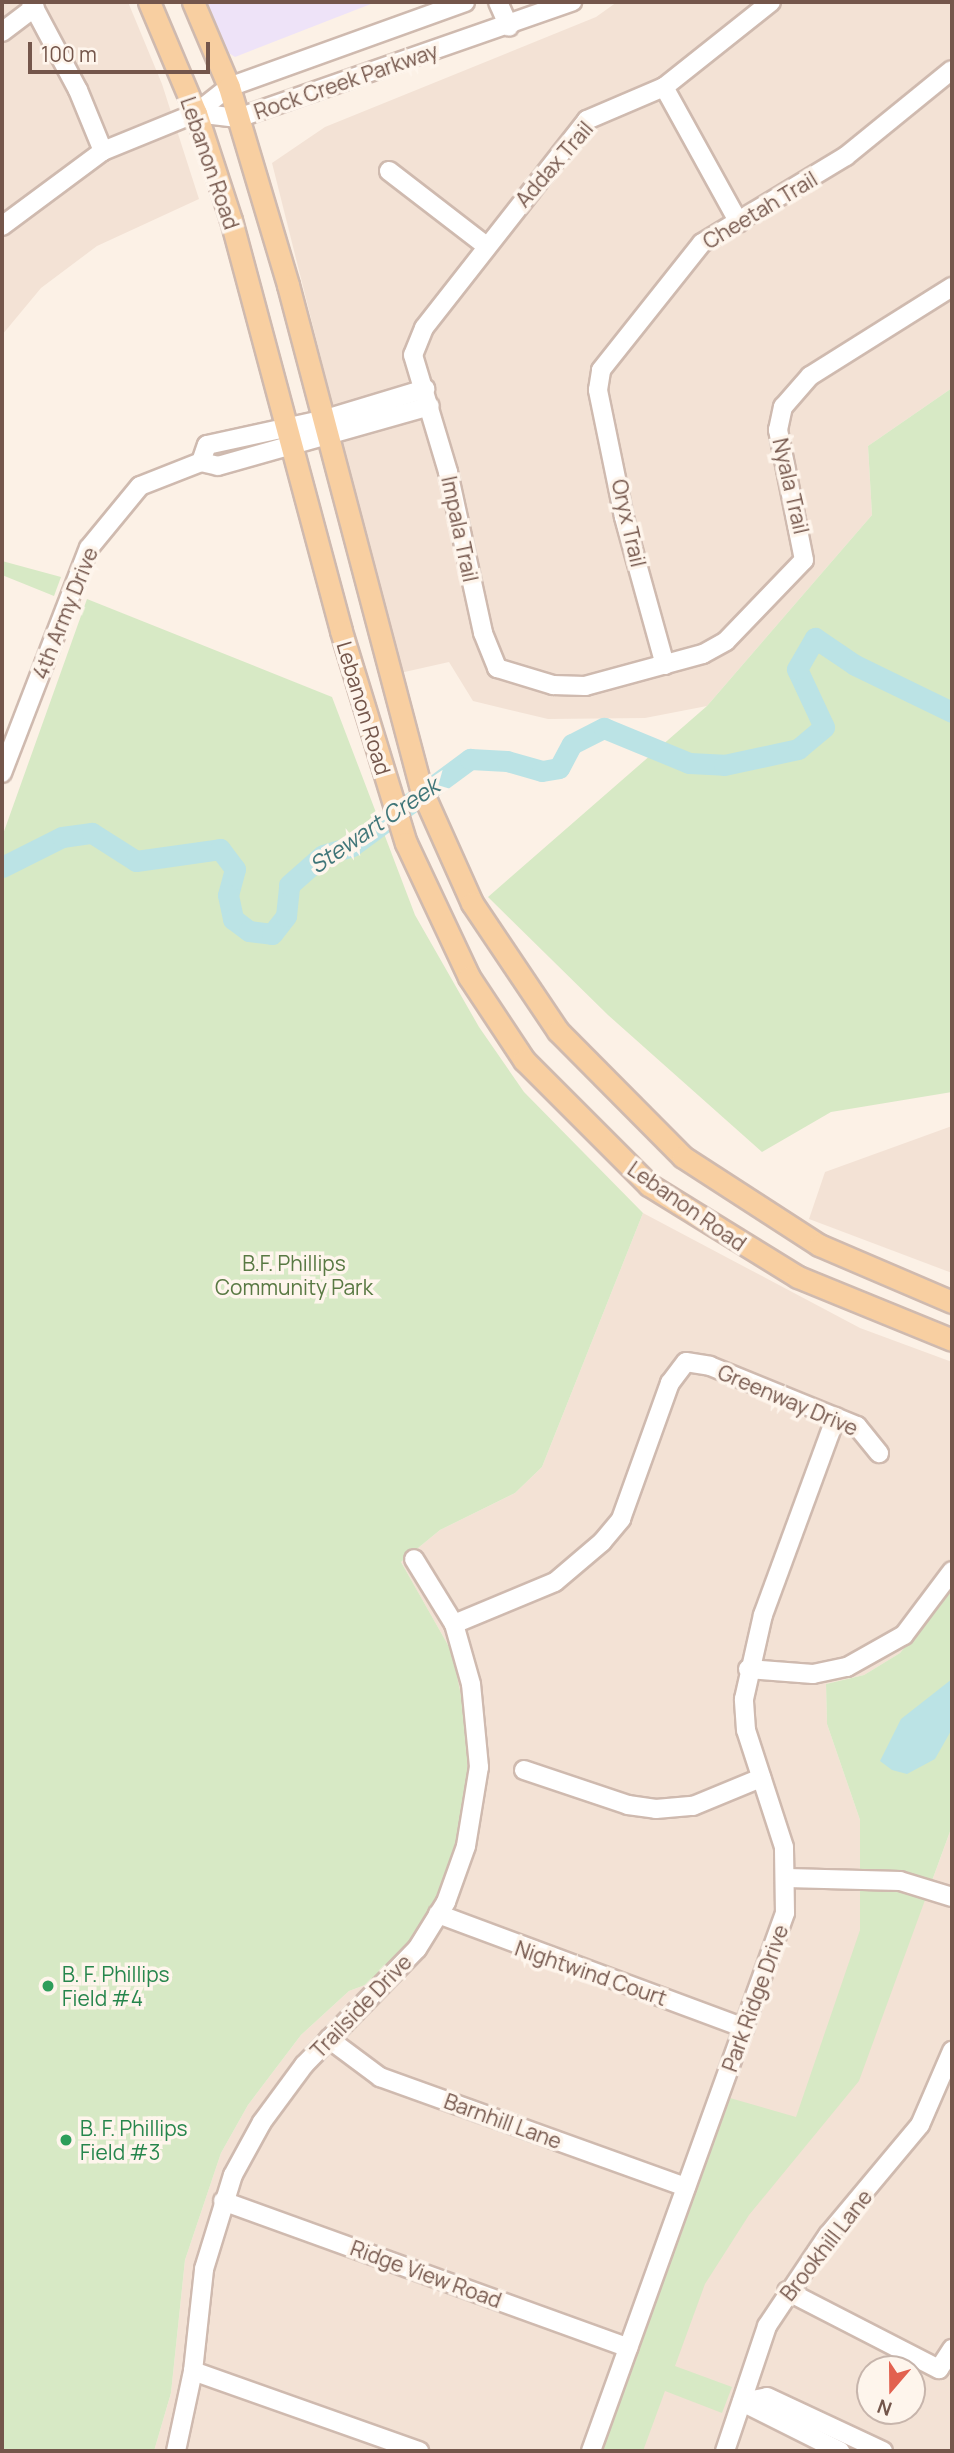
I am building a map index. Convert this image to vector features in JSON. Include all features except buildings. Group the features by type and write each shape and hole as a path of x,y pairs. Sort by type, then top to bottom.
{"main road":[{"name":"Lebanon Road","path":"149,2 196,113 231,219 287,438 360,694 407,843 469,977 524,1060 603,1144 649,1185 798,1277 952,1340"},
{"name":"Lebanon Road","path":"193,2 229,87 238,117 429,810 472,903 558,1031 645,1124 683,1157 819,1245 952,1302"},
{"path":"798,1277 819,1245"}],"street":[{"name":"Rock Creek Parkway","path":"196,113 229,87 465,2"},
{"path":"498,2 509,27"},
{"name":"Rock Creek Parkway","path":"196,113 238,117 509,27 572,2"},
{"name":"Addax Trail","path":"427,397 413,355 424,328 485,245 587,120 664,87 771,2"},
{"path":"2,32 33,5 103,151"},
{"name":"Cheetah Trail","path":"598,380 699,246 846,156 952,70"},
{"path":"664,87 739,223"},
{"path":"2,226 103,151 196,113"},
{"path":"389,172 485,245"},
{"name":"Nyala Trail","path":"665,665 722,645 797,572 805,556 779,415 810,376 952,287"},
{"name":"Oryx Trail","path":"598,380 624,517 665,665"},
{"name":"4th Army Drive","path":"2,773 100,532 140,486 201,461 207,445 287,438 427,397"},
{"name":"Impala Trail","path":"427,397 483,634 497,668 574,687 665,665"},
{"name":"Greenway Drive","path":"454,1624 555,1582 602,1542 621,1519 670,1383 686,1362 710,1366 836,1417 871,1438 879,1453"},
{"name":"Park Ridge Drive","path":"591,2451 778,1938 787,1878 778,1822 746,1730 748,1669 836,1417"},
{"name":"Trailside Drive","path":"176,2451 193,2371 204,2269 223,2201 262,2122 329,2039 397,1972 438,1914 466,1846 479,1767 471,1684 454,1624 414,1559"},
{"path":"748,1669 813,1674 847,1667 904,1635 952,1571"},
{"path":"524,1770 628,1805 656,1809 693,1806 761,1777"},
{"path":"787,1878 900,1881 952,1897"},
{"name":"Nightwind Court","path":"438,1914 745,2028"},
{"name":"Barnhill Lane","path":"329,2039 380,2077 686,2187"},
{"name":"Brookhill Lane","path":"725,2451 767,2326 787,2291 920,2125 952,2051"},
{"name":"Ridge View Road","path":"223,2201 628,2348"},
{"path":"787,2291 939,2369 952,2349"},
{"path":"193,2371 419,2451"},
{"path":"742,2402 766,2397 883,2451"},
{"path":"742,2402 839,2451"}],"shaded area":[{"path":"2,2 128,2 162,84 199,199 97,246 41,288 2,335"},
{"path":"203,2 376,2 235,57 224,50"},
{"path":"617,2 952,2 952,388 868,446 872,515 707,706 645,718 548,719 473,701 449,662 400,673 272,163 325,127 596,17"},
{"path":"952,1126 952,1273 809,1219 825,1172"},
{"path":"643,1213 860,1328 952,1362 952,1590 900,1653 864,1675 826,1684 827,1724 860,1820 864,1869 932,1881 952,1826 952,2451 154,2451 171,2393 185,2260 221,2153 248,2105 301,2035 349,1991 373,1982 452,1652 401,1562 440,1530 515,1493 542,1467"}],"green space":[{"path":"952,388 952,1092 831,1112 762,1152 608,1015 488,897 707,706 872,515 868,446"},
{"path":"2,561 61,577 54,596 2,575"},
{"name":"B.F. Phillips Community Park","path":"87,599 332,697 415,915 479,1027 524,1092 643,1213 542,1467 515,1493 440,1530 401,1562 452,1652 467,1725 468,1791 456,1848 436,1906 410,1942 373,1982 349,1991 301,2035 248,2105 221,2153 185,2260 171,2393 154,2451 2,2451 2,837"},
{"path":"952,1590 952,1826 859,2081 749,2215 705,2284 675,2366 732,2387 722,2413 665,2391 643,2451 602,2451 730,2098 796,2117 860,1930 860,1820 827,1724 826,1684 864,1675 900,1653"}],"water":[{"path":"952,1679 952,1729 935,1759 907,1774 892,1770 880,1761 901,1719"}],"waterway":[{"name":"Stewart Creek","path":"2,867 62,837 92,833 136,861 220,849 235,869 228,895 233,919 249,931 272,934 286,916 289,885 323,855 352,846 470,759 507,761 542,771 559,768 572,744 604,728 689,763 724,765 798,749 824,727 797,669 815,638 855,665 952,712"}],"place":[{"name":"B. F. Phillips Field #4","path":"48,1986"},
{"name":"B. F. Phillips Field #3","path":"66,2140"}]}
